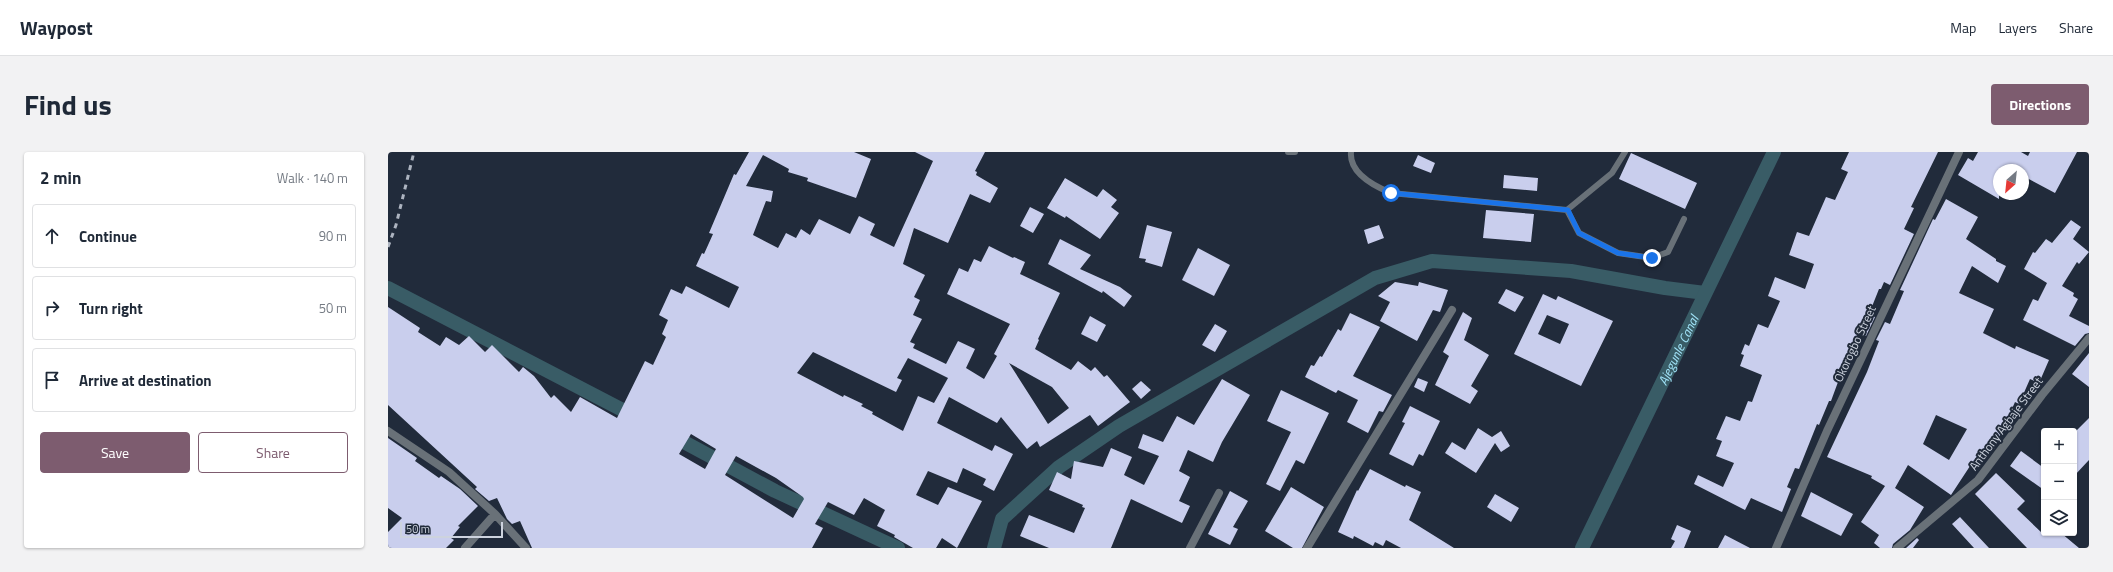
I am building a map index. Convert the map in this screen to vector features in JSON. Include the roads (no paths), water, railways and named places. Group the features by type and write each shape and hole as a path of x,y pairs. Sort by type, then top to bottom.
{"street":[{"name":"Okorogbo Street","path":"1776,548 1834,417 1959,152"},
{"path":"1307,548 1452,310"},
{"name":"Anthony Agbaje Street","path":"1897,548 1978,480 2042,395 2089,338"},
{"path":"388,431 449,472 496,514 526,548"},
{"path":"1190,548 1219,493"},
{"path":"465,548 496,514"}],"lane":[{"path":"1288,152 1295,152"},
{"path":"1351,152 1352,163 1372,185 1391,193 1568,210 1612,173 1624,152"},
{"path":"1568,210 1579,233 1618,253 1652,258 1668,252 1684,219"}],"waterway":[{"name":"Ajegunle Canal","path":"1582,548 1774,152"},
{"path":"994,548 1002,519 1059,467 1119,426 1375,278 1432,261 1571,271 1665,288 1705,293"},
{"path":"388,288 638,418"},
{"path":"669,434 775,491 898,548"}],"railway":[{"path":"388,247 396,225 414,152"}]}
